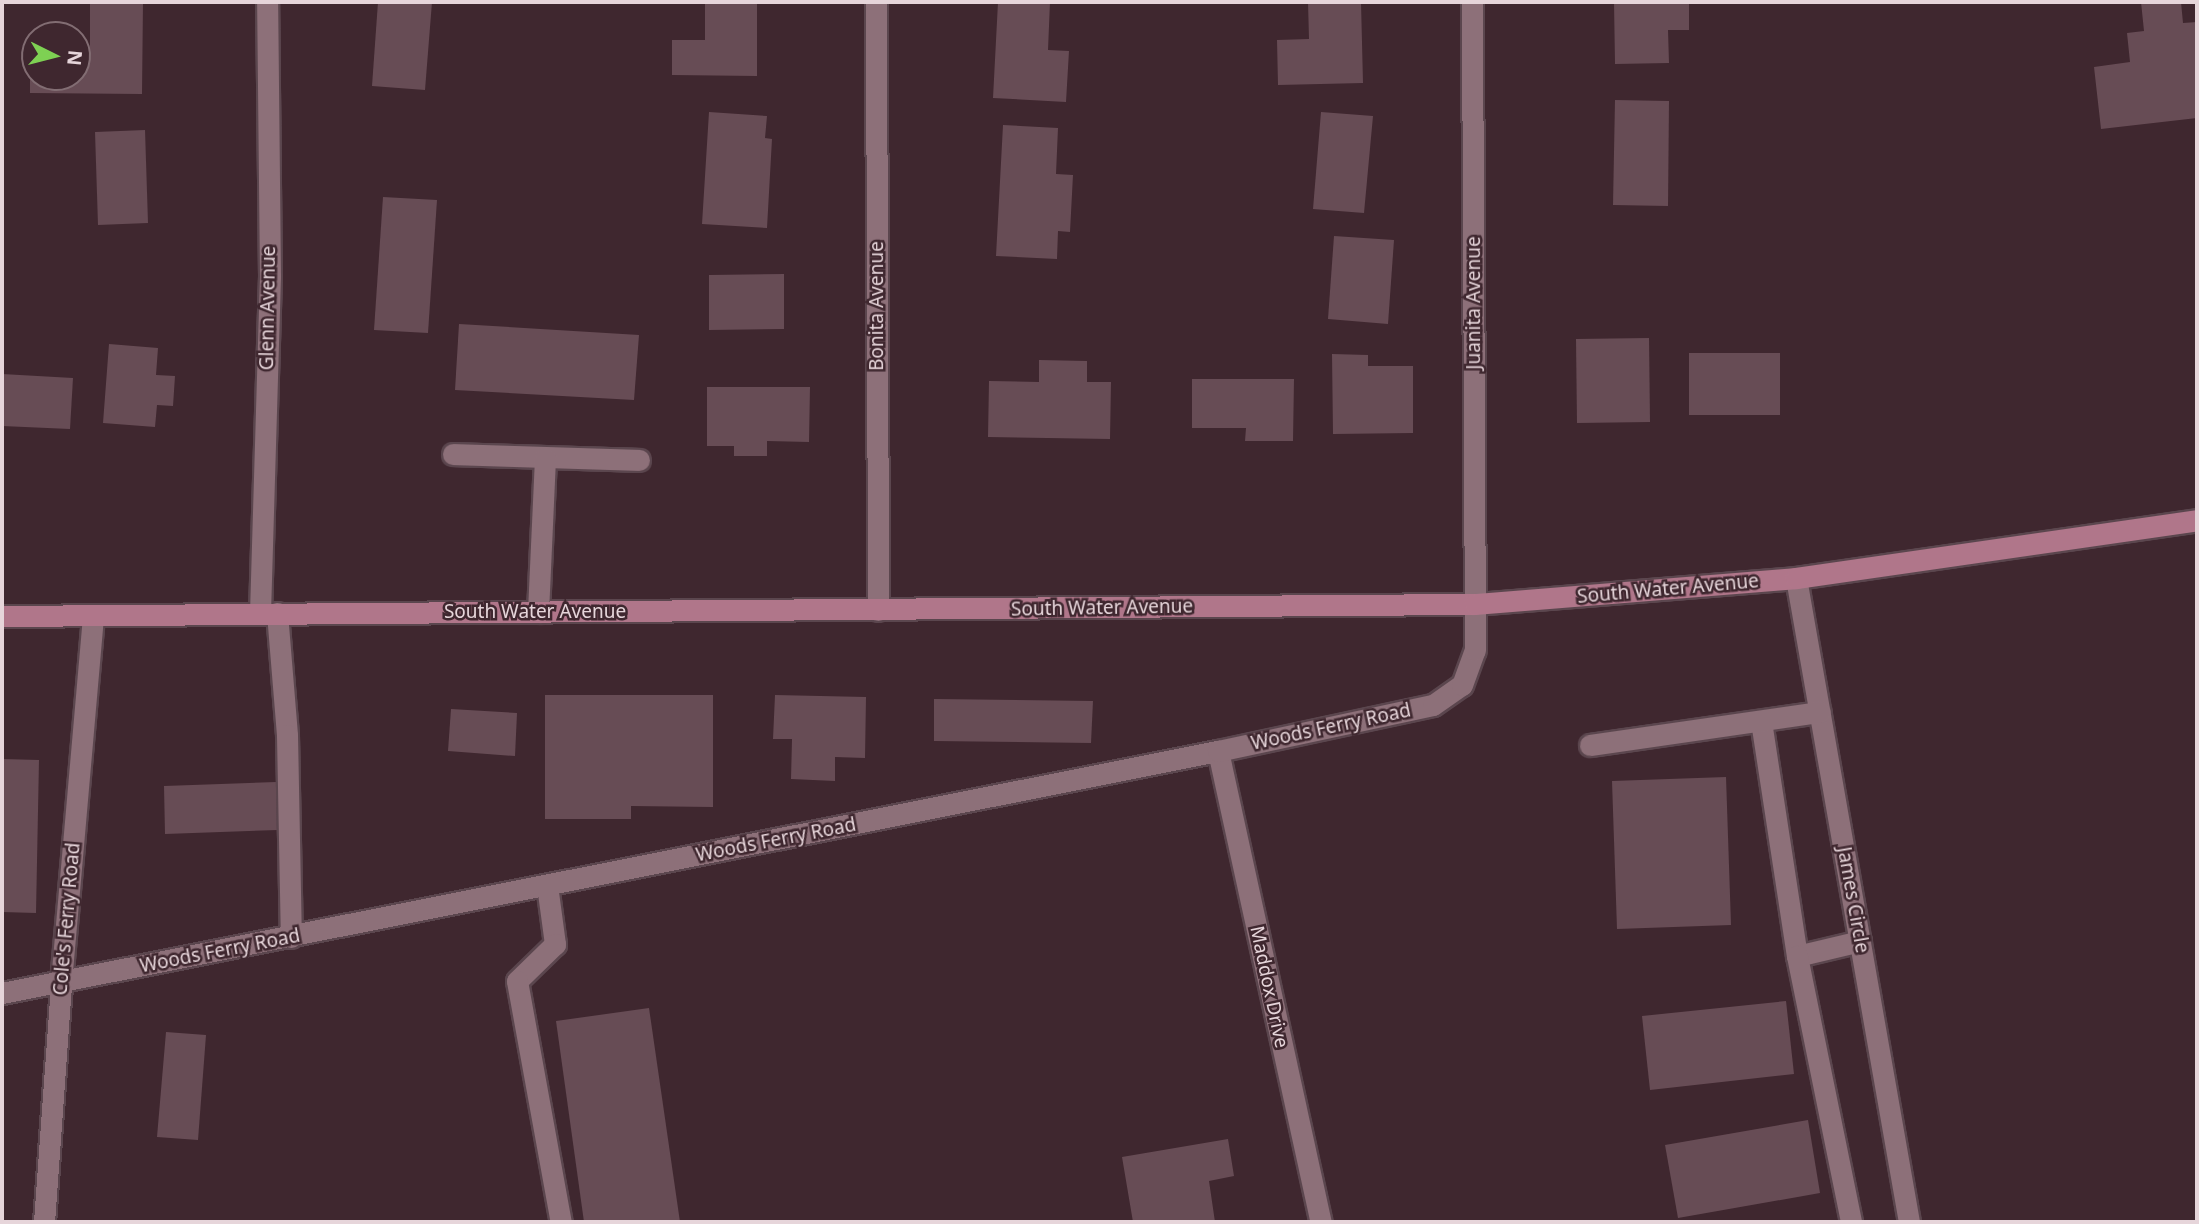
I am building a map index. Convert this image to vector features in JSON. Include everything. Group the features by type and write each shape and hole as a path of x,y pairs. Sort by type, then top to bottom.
{"main road":[{"name":"South Water Avenue","path":"2,616 1475,604 1796,578 2197,520"}],"street":[{"name":"Glenn Avenue","path":"267,2 270,276 268,613 287,735 291,937"},
{"name":"Bonita Avenue","path":"876,2 878,610"},
{"name":"Juanita Avenue","path":"1472,2 1475,604"},
{"path":"453,454 639,460"},
{"path":"538,612 545,458"},
{"name":"James Circle","path":"1796,578 1909,1222"},
{"name":"Woods Ferry Road","path":"2,993 1218,751 1433,705 1462,685 1475,650 1475,604"},
{"name":"Cole's Ferry Road","path":"44,1222 61,982 93,617"},
{"path":"1590,745 1820,712"},
{"path":"1761,721 1797,956 1851,1222"},
{"name":"Maddox Drive","path":"1218,751 1321,1222"},
{"path":"547,885 555,944 517,981 561,1222"},
{"path":"1797,956 1860,941"}],"building":[{"path":"90,2 143,2 142,94 30,93 91,91"},
{"path":"378,2 432,2 425,90 372,86"},
{"path":"705,2 757,2 757,76 672,75 672,40 705,40"},
{"path":"998,2 1050,2 1048,50 1069,51 1066,102 993,98"},
{"path":"1308,2 1361,2 1363,83 1278,85 1277,40 1309,39"},
{"path":"1614,2 1689,2 1689,30 1668,30 1669,63 1615,64"},
{"path":"2141,2 2181,2 2183,23 2197,22 2197,118 2101,129 2094,67 2130,62 2127,33 2144,31"},
{"path":"1615,100 1669,101 1668,206 1613,205"},
{"path":"709,112 767,116 765,138 772,139 767,228 702,224"},
{"path":"1321,112 1373,116 1364,213 1313,209"},
{"path":"1003,125 1058,128 1056,174 1073,175 1070,232 1058,231 1057,259 996,256"},
{"path":"145,130 148,223 98,225 95,132"},
{"path":"383,197 437,200 428,333 374,330"},
{"path":"1334,236 1394,240 1388,324 1328,319"},
{"path":"784,274 784,329 709,330 709,275"},
{"path":"459,324 639,335 634,400 455,390"},
{"path":"1649,338 1650,422 1577,423 1576,339"},
{"path":"109,344 158,348 156,375 175,376 173,406 157,405 155,427 103,423"},
{"path":"1689,353 1780,353 1780,415 1689,415"},
{"path":"1332,354 1368,355 1368,366 1413,366 1413,433 1333,434"},
{"path":"1039,360 1087,361 1087,382 1111,382 1110,439 988,437 989,381 1039,382"},
{"path":"2,374 73,378 70,429 2,426"},
{"path":"1192,379 1294,379 1293,441 1245,441 1246,428 1192,428"},
{"path":"707,387 810,387 809,442 767,441 767,456 734,456 734,446 707,446"},
{"path":"545,695 713,695 713,807 631,806 631,819 545,819"},
{"path":"775,695 866,697 865,758 835,757 835,781 791,779 792,739 773,739"},
{"path":"934,699 1093,701 1091,743 934,741"},
{"path":"451,709 517,713 515,756 448,751"},
{"path":"2,759 39,760 36,913 2,912"},
{"path":"1726,777 1731,925 1617,929 1612,781"},
{"path":"276,782 278,830 165,834 164,786"},
{"path":"1786,1001 1794,1074 1650,1090 1642,1016"},
{"path":"649,1008 680,1222 584,1222 556,1021"},
{"path":"166,1032 206,1035 198,1140 157,1137"},
{"path":"1808,1120 1820,1193 1678,1218 1665,1145"},
{"path":"1228,1139 1234,1176 1209,1181 1215,1222 1133,1222 1122,1157"}]}
